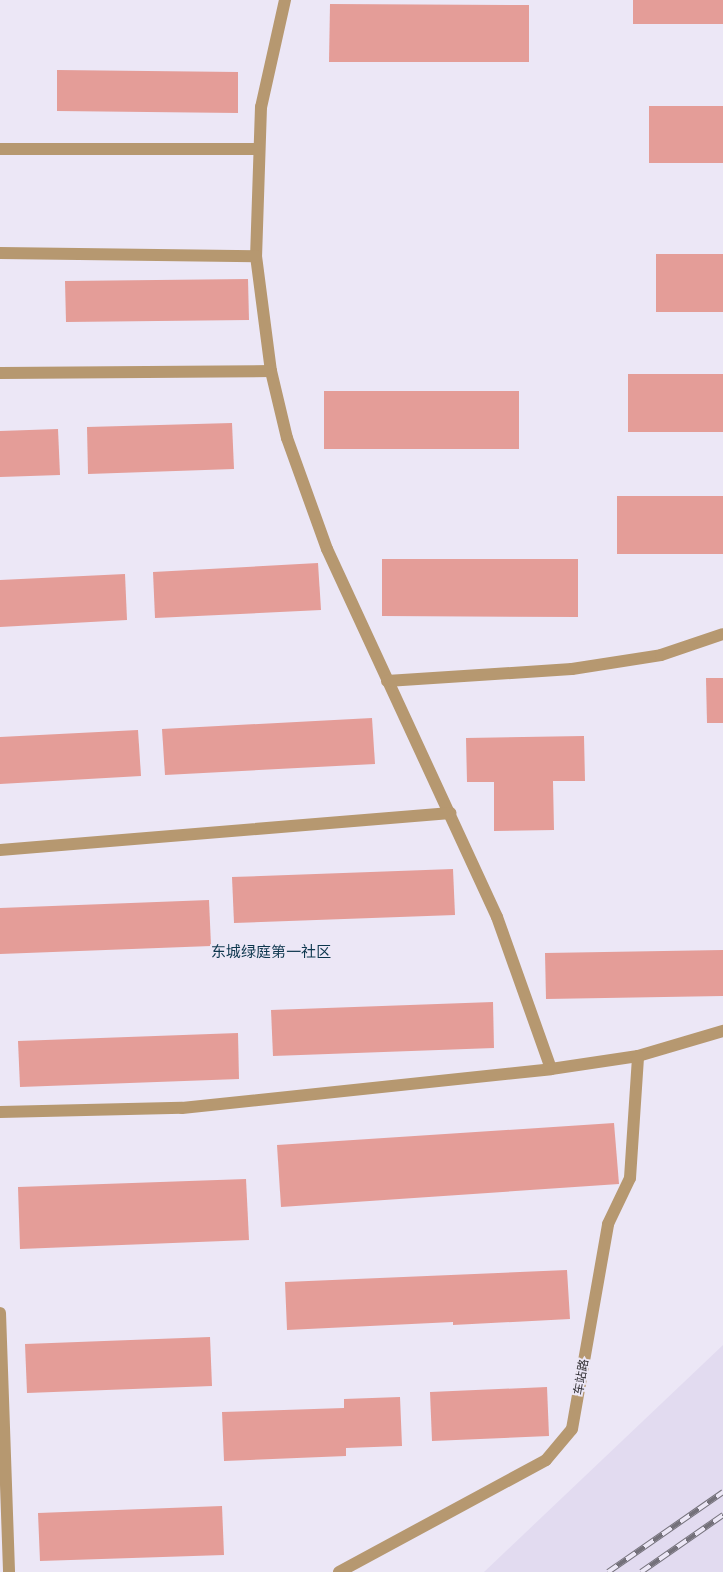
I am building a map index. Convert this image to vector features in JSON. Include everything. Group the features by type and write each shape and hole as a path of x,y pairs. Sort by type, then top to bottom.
{"street":[{"path":"285,0 261,107 256,256 271,371 287,438 327,548 497,917 551,1069"},
{"path":"0,149 259,148"},
{"path":"0,253 256,256"},
{"path":"0,374 271,371"},
{"path":"387,681 572,668 661,655 723,634"},
{"path":"0,850 450,813"},
{"path":"0,1112 182,1108 551,1069 638,1056 723,1031"},
{"name":"车站路","path":"338,1572 546,1460 572,1429 608,1224 630,1178 638,1056"},
{"path":"0,1313 9,1572"}],"shaded area":[{"path":"723,1345 723,1572 484,1572"}],"building":[{"path":"633,0 723,0 723,24 633,24"},
{"path":"330,4 529,5 529,62 329,62"},
{"path":"57,70 238,72 238,113 57,111"},
{"path":"649,106 723,106 723,163 649,163"},
{"path":"656,254 723,254 723,312 656,312"},
{"path":"248,279 249,320 66,322 65,281"},
{"path":"628,374 723,374 723,432 628,432"},
{"path":"324,391 519,391 519,449 324,449"},
{"path":"232,423 234,469 88,474 87,427"},
{"path":"58,429 60,475 0,477 0,431"},
{"path":"617,496 723,496 723,554 617,554"},
{"path":"382,559 578,559 578,617 382,616"},
{"path":"318,563 321,610 155,618 153,572"},
{"path":"125,574 127,620 0,627 0,580"},
{"path":"706,678 723,678 723,723 707,723"},
{"path":"372,718 375,764 165,775 162,729"},
{"path":"138,730 141,776 0,784 0,737"},
{"path":"584,736 585,781 553,781 554,830 494,831 494,782 467,782 466,738"},
{"path":"453,869 455,915 234,923 232,877"},
{"path":"209,900 211,946 0,954 0,908"},
{"path":"723,950 723,996 546,999 545,953"},
{"path":"493,1002 494,1048 273,1056 271,1010"},
{"path":"238,1033 239,1079 20,1087 18,1041"},
{"path":"614,1123 619,1184 281,1207 277,1145"},
{"path":"246,1179 249,1240 20,1249 18,1187"},
{"path":"567,1270 570,1319 453,1325 453,1322 287,1330 285,1282"},
{"path":"210,1337 212,1386 27,1393 25,1344"},
{"path":"547,1387 549,1436 432,1441 430,1392"},
{"path":"400,1397 402,1446 346,1448 346,1456 224,1461 222,1412 344,1408 344,1399"},
{"path":"222,1506 224,1555 40,1561 38,1513"}],"railway":[{"path":"608,1572 723,1492"},
{"path":"641,1572 723,1515"}],"district":[{"name":"东城绿庭第一社区","path":"271,952"}]}
